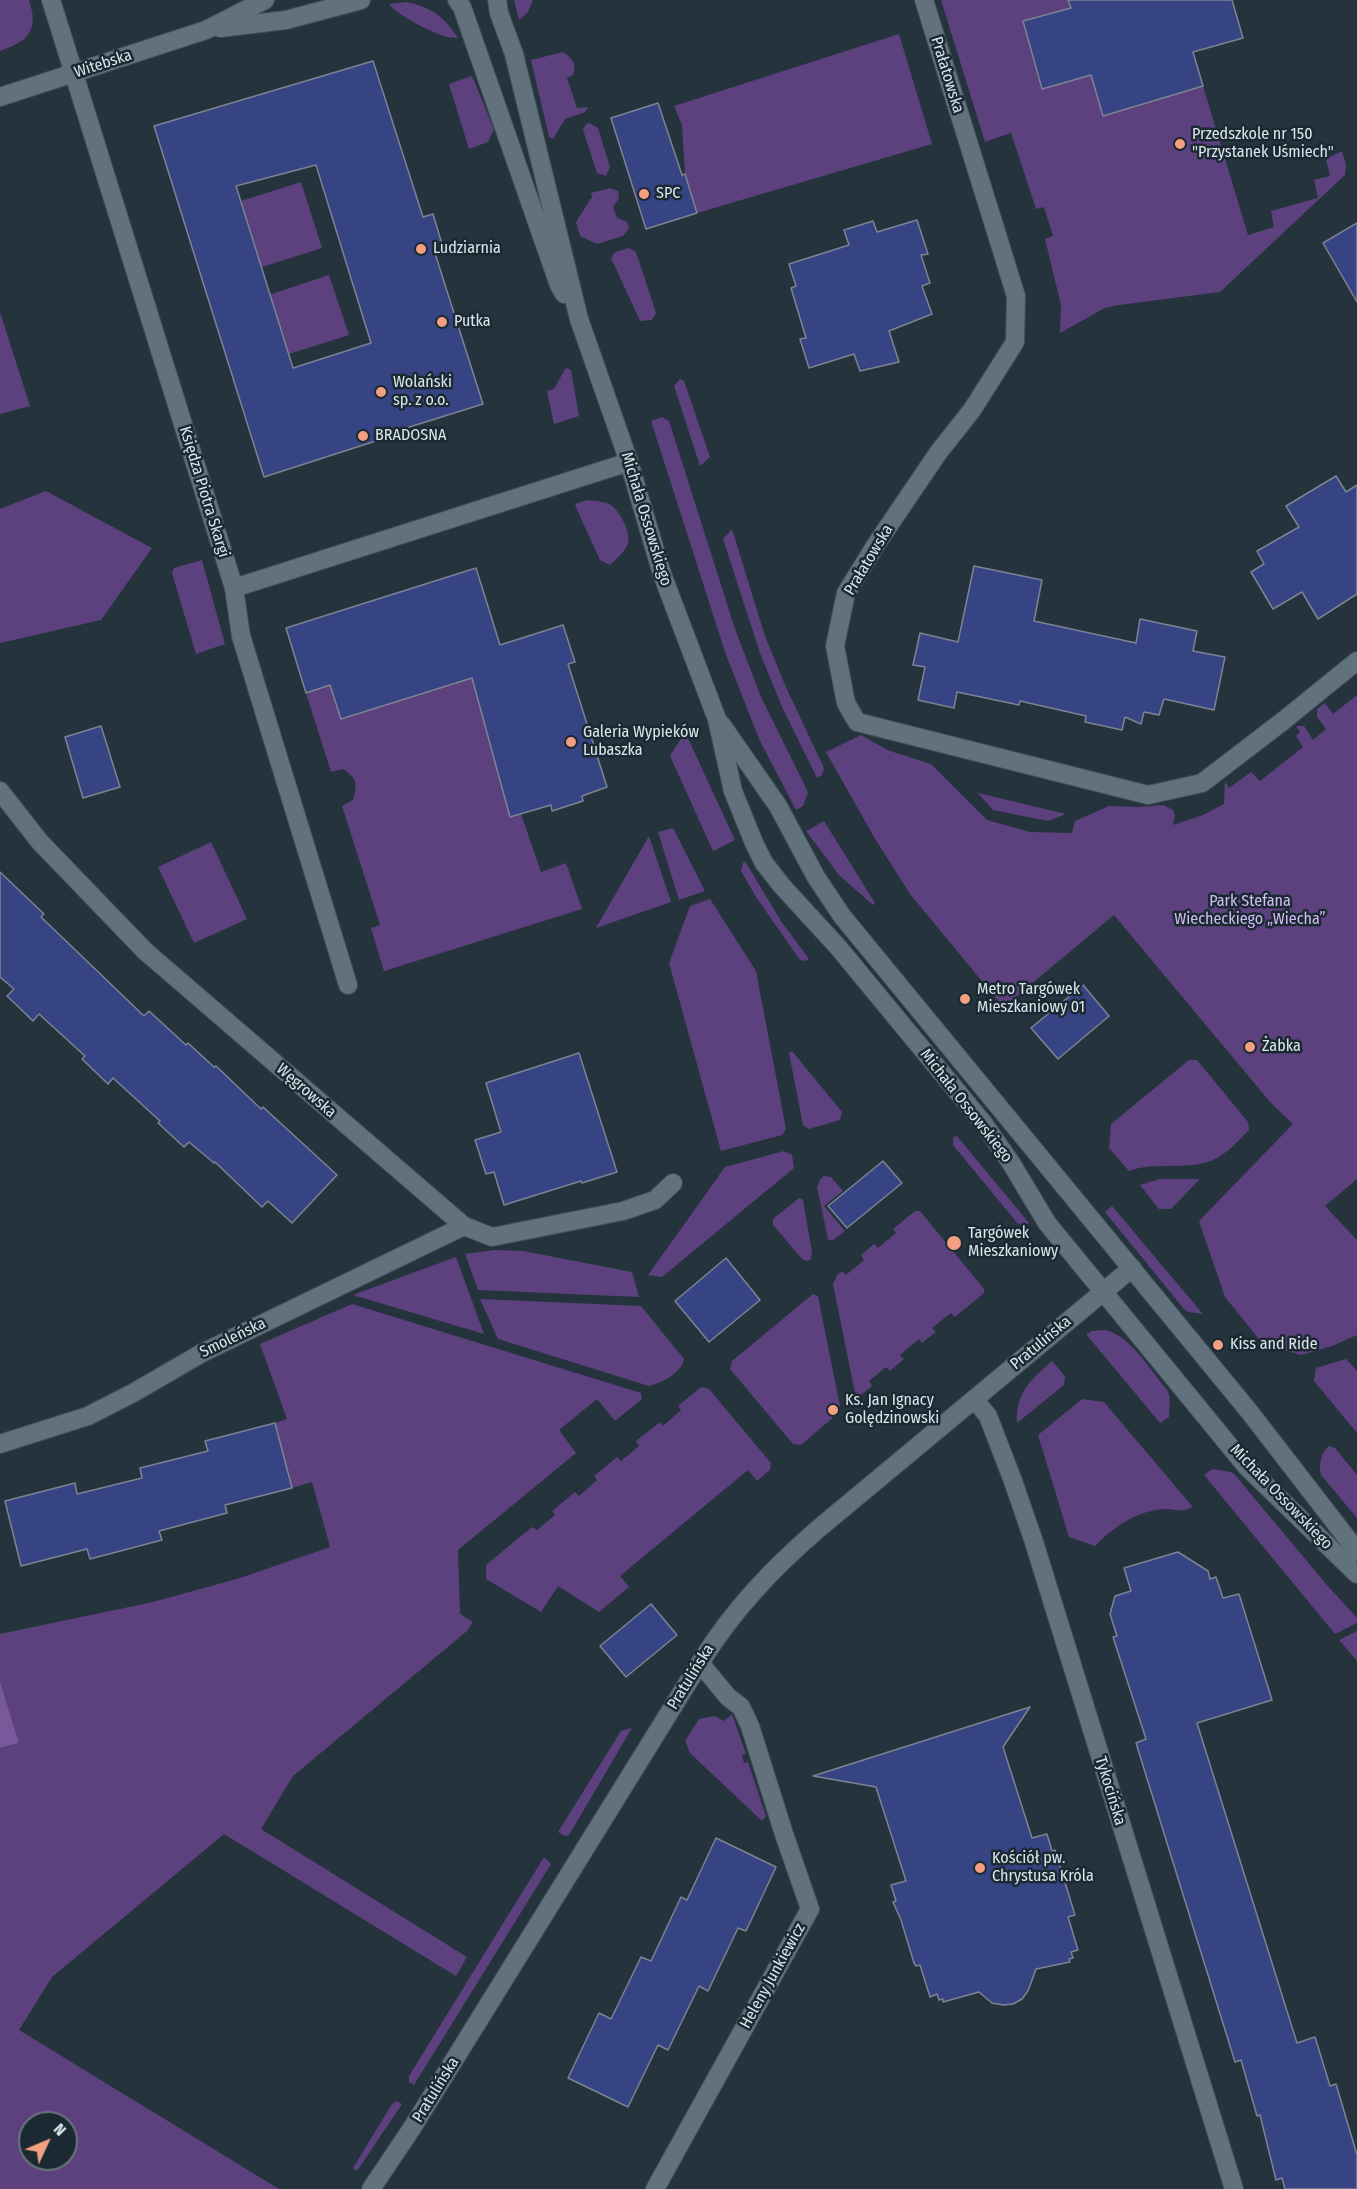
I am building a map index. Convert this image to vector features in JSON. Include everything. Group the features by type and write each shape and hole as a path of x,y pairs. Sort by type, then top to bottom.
{"street":[{"name":"Księdza Piotra Skargi","path":"51,0 234,588 241,636 348,986"},
{"name":"Witebska","path":"0,97 206,30 265,0"},
{"name":"Witebska","path":"206,30 286,20 361,0"},
{"name":"Michała Ossowskiego","path":"457,0 462,7 475,43 559,285 579,318"},
{"name":"Michała Ossowskiego","path":"497,0 499,13 514,54 579,318 628,462 662,574 717,718 733,791 764,863 773,876 838,947 984,1124 1011,1163 1047,1223 1246,1466 1357,1575"},
{"name":"Prałatowska","path":"924,0 1016,296 1015,342 972,410 938,453 846,593 835,646 846,703 857,722 1148,795 1202,783 1357,662"},
{"path":"234,588 628,462"},
{"name":"Michała Ossowskiego","path":"717,718 778,806 816,877 842,916 1248,1410 1357,1551"},
{"name":"Węgrowska","path":"0,791 40,842 144,951 464,1226 492,1237 623,1211 656,1200 673,1183"},
{"name":"Smoleńska","path":"0,1443 88,1416 202,1353 464,1226"},
{"name":"Pratulińska","path":"371,2189 412,2128 700,1663 744,1601 779,1563 818,1528 1132,1268"},
{"name":"Tykocińska","path":"974,1399 988,1416 1034,1542 1234,2189"},
{"name":"Heleny Junkiewicz","path":"655,2189 810,1909 750,1726 741,1707 700,1663"}],"green space":[{"path":"0,0 29,0 33,19 32,27 25,38 0,51"},
{"path":"514,0 533,0 528,12 519,20"},
{"path":"941,0 1068,0 1071,8 1023,21 1041,89 1091,75 1103,116 1203,86 1248,235 1274,227 1271,211 1318,198 1314,180 1330,176 1326,159 1342,151 1346,165 1345,175 1220,292 1105,308 1060,333 1061,305 1045,239 1053,236 1044,207 1036,209 1011,133 985,142"},
{"path":"407,2 437,14 458,38 451,38 421,26 401,15 389,4"},
{"path":"899,34 932,144 697,213 685,174 682,125 674,106"},
{"path":"563,52 572,59 574,65 573,75 567,78 577,108 588,107 585,112 565,119 553,139 549,137 531,60"},
{"path":"472,76 494,129 488,142 469,149 449,84"},
{"path":"589,123 598,128 610,167 606,176 597,173 583,130"},
{"path":"301,182 322,248 262,267 241,201"},
{"path":"610,188 618,191 619,198 613,207 617,218 627,222 629,228 623,236 597,244 580,236 576,222 592,197 591,193"},
{"path":"246,222 269,295 329,275 349,335 289,354 223,345 189,240"},
{"path":"629,248 636,252 656,313 652,320 640,321 611,258 615,252"},
{"path":"0,312 30,406 0,414"},
{"path":"567,368 571,370 579,416 554,424 547,391 554,389"},
{"path":"680,379 684,381 710,457 700,466 674,386"},
{"path":"662,417 669,421 735,629 761,697 808,792 803,806 796,810 760,741 726,655 651,421"},
{"path":"46,491 152,548 101,620 0,643 0,509"},
{"path":"587,500 611,505 621,517 626,528 627,546 610,565 600,560 575,504"},
{"path":"732,529 765,636 824,768 822,775 817,778 782,707 760,653 723,539"},
{"path":"202,560 225,644 196,654 172,573 174,568"},
{"path":"472,678 510,815 521,814 541,872 566,863 582,909 384,971 371,928 380,925 342,806 353,800 356,790 355,782 343,769 331,772 306,693 330,685 342,719"},
{"name":"Park Stefana Wiecheckiego „Wiecha”","path":"1357,695 1357,1179 1325,1206 1357,1240 1357,1335 1332,1346 1301,1355 1263,1344 1225,1297 1199,1221 1293,1124 1271,1103 1114,915 1006,1005 1000,1003 910,894 874,837 826,752 861,735 887,750 931,764 987,820 1030,832 1072,833 1075,821 1109,806 1163,805 1173,810 1175,815 1173,825 1203,815 1224,804 1225,781 1229,788 1251,772 1260,781 1303,747 1296,736 1300,732 1296,726 1304,726 1313,740 1326,729 1317,717 1317,709 1325,703 1333,714"},
{"path":"685,732 735,840 713,851 670,756"},
{"path":"978,793 1066,814 1048,821 993,810"},
{"path":"824,821 875,903 873,905 839,875 806,831"},
{"path":"673,828 705,891 679,900 658,832"},
{"path":"649,836 671,902 596,928"},
{"path":"211,842 247,919 194,943 158,867"},
{"path":"745,861 781,921 809,959 806,961 800,960 756,897 741,871"},
{"path":"710,899 756,971 786,1129 782,1135 721,1151 669,963 690,906"},
{"path":"792,1051 842,1112 840,1120 809,1129 803,1125 789,1053"},
{"path":"1189,1060 1197,1060 1248,1122 1249,1130 1228,1151 1213,1160 1192,1165 1139,1168 1129,1171 1109,1148 1111,1124"},
{"path":"956,1135 1029,1223 1018,1224 953,1145 953,1138"},
{"path":"784,1151 792,1155 794,1168 662,1277 648,1275 725,1167"},
{"path":"824,1176 831,1177 843,1191 824,1206 845,1231 832,1241 828,1239 817,1187"},
{"path":"1160,1179 1200,1179 1171,1209 1159,1209 1140,1185"},
{"path":"799,1198 803,1200 812,1252 811,1259 808,1261 803,1260 773,1225 773,1219"},
{"path":"1112,1206 1203,1314 1188,1312 1184,1309 1105,1212"},
{"path":"915,1211 920,1211 984,1289 984,1293 955,1317 951,1313 932,1328 936,1332 922,1343 919,1339 900,1355 904,1359 890,1371 886,1367 869,1381 872,1386 861,1395 855,1393 833,1284 837,1275 842,1271 846,1275 864,1260 861,1255 874,1244 878,1248 896,1233 893,1229"},
{"path":"495,1250 523,1251 632,1272 639,1297 478,1290 465,1254"},
{"path":"456,1257 484,1334 353,1295"},
{"path":"813,1294 818,1296 840,1406 836,1415 801,1445 793,1444 730,1369 732,1361"},
{"path":"480,1299 641,1306 684,1359 679,1369 670,1377 649,1386 498,1339"},
{"path":"352,1304 641,1393 642,1399 615,1421 597,1399 559,1430 576,1453 458,1550 460,1614 473,1622 467,1631 293,1776 261,1829 467,1957 456,1976 224,1834 52,1977 19,2030 279,2189 0,2189 0,1748 19,1743 0,1681 0,1634 153,1602 240,1578 330,1547 312,1482 292,1488 275,1423 287,1419 260,1344"},
{"path":"1105,1330 1114,1333 1131,1346 1167,1390 1170,1397 1169,1417 1160,1423 1086,1334"},
{"path":"1346,1359 1357,1371 1357,1433 1314,1381 1316,1368"},
{"path":"1052,1361 1065,1376 1064,1385 1017,1423 1022,1395 1037,1374"},
{"path":"701,1387 709,1389 771,1463 770,1470 757,1481 748,1470 620,1576 629,1587 599,1612 558,1586 541,1612 486,1579 486,1565 532,1527 537,1530 555,1515 552,1511 575,1492 579,1496 597,1480 594,1476 617,1457 621,1461 639,1446 636,1441 660,1422 663,1426 681,1410 678,1406"},
{"path":"1082,1399 1104,1402 1193,1507 1182,1510 1154,1510 1135,1516 1110,1532 1095,1546 1069,1537 1038,1435"},
{"path":"1329,1446 1335,1448 1357,1475 1357,1518 1321,1475 1321,1459"},
{"path":"1212,1469 1231,1472 1235,1475 1357,1618 1357,1623 1335,1634 1204,1475"},
{"path":"1357,1631 1357,1661 1339,1640"},
{"path":"732,1714 746,1754 742,1755 744,1763 748,1762 766,1816 762,1821 690,1753 685,1741 699,1719 715,1716 724,1721"},
{"path":"632,1728 569,1835 565,1836 558,1832 621,1731"},
{"path":"544,1857 551,1864 414,2085 409,2082 409,2076"},
{"path":"397,2101 402,2104 357,2171 353,2168 392,2104"}],"shaded area":[{"path":"0,1681 19,1743 0,1748"}],"building":[{"path":"1068,0 1232,0 1243,38 1193,52 1203,86 1103,116 1091,75 1042,89 1023,21 1071,8"},
{"path":"373,61 423,217 433,214 442,244 433,247 483,404 384,435 385,438 264,477 154,126","holes":["316,165 371,343 293,368 236,186"]},
{"path":"658,103 697,213 646,229 611,118"},
{"path":"917,220 928,254 921,255 930,283 922,286 932,314 889,331 899,362 860,371 854,354 809,368 800,339 806,338 791,288 796,286 789,264 849,245 844,230 873,221 877,232"},
{"path":"1357,223 1357,302 1323,243"},
{"path":"1336,476 1346,492 1357,485 1357,594 1318,619 1302,592 1273,609 1251,572 1264,564 1257,551 1299,527 1286,506"},
{"path":"974,566 1042,580 1034,621 1136,643 1140,619 1197,631 1193,651 1225,657 1214,710 1164,699 1159,715 1144,712 1141,724 1125,717 1122,730 1085,722 1086,716 1020,701 1019,705 957,692 954,708 918,700 925,667 913,665 920,633 958,642"},
{"path":"476,568 500,645 563,625 575,662 568,664 607,787 582,796 583,801 552,811 551,805 510,817 472,678 341,719 330,685 306,693 286,628"},
{"path":"101,726 120,787 83,798 65,737"},
{"path":"0,872 44,914 41,917 144,1016 149,1011 186,1045 188,1043 214,1067 216,1066 261,1109 263,1107 337,1175 292,1223 268,1201 262,1207 215,1162 189,1142 184,1147 158,1123 160,1121 113,1078 108,1084 82,1059 85,1056 39,1014 33,1021 7,996 14,989 0,977"},
{"path":"1083,985 1109,1016 1058,1059 1031,1028"},
{"path":"579,1053 617,1172 504,1205 494,1172 486,1174 475,1140 501,1132 486,1083"},
{"path":"883,1161 902,1183 847,1228 828,1206"},
{"path":"726,1258 760,1300 709,1342 675,1301"},
{"path":"275,1423 292,1488 225,1505 227,1513 159,1531 162,1540 90,1559 87,1549 21,1566 5,1501 75,1483 77,1494 142,1478 140,1468 208,1451 205,1441"},
{"path":"1178,1552 1208,1571 1210,1579 1216,1577 1223,1598 1239,1594 1272,1700 1197,1723 1297,2043 1315,2037 1330,2086 1336,2084 1357,2155 1357,2189 1285,2189 1282,2178 1276,2180 1260,2115 1257,2116 1241,2060 1235,2062 1136,1743 1146,1739 1113,1637 1117,1636 1110,1614 1115,1596 1131,1591 1124,1568"},
{"path":"651,1604 677,1635 626,1677 600,1646"},
{"name":"Kościół pw. Chrystusa Króla","path":"1030,1707 1003,1747 1032,1838 1047,1834 1052,1851 1055,1850 1075,1915 1068,1917 1078,1950 1071,1952 1073,1958 1069,1959 1070,1962 1036,1969 1028,1991 1022,1999 1013,2004 992,2003 979,1992 943,2002 943,1999 939,2000 937,1994 930,1997 920,1965 916,1966 914,1963 893,1902 896,1901 891,1885 906,1881 876,1787 813,1776"},
{"path":"716,1838 776,1867 746,1931 738,1928 708,1991 699,1986 668,2050 658,2045 628,2107 568,2078 599,2013 611,2019 641,1957 651,1961 681,1897 687,1900"}],"place":[{"name":"Przedszkole nr 150 \"Przystanek Uśmiech\"","path":"1180,144"},
{"name":"SPC","path":"644,194"},
{"name":"Ludziarnia","path":"421,249"},
{"name":"Putka","path":"442,322"},
{"name":"Wolański sp. z o.o.","path":"381,392"},
{"name":"BRADOSNA","path":"363,436"},
{"name":"Galeria Wypieków Lubaszka","path":"571,742"},
{"name":"Metro Targówek Mieszkaniowy 01","path":"965,999"},
{"name":"Żabka","path":"1250,1047"},
{"name":"Targówek Mieszkaniowy","path":"954,1243"},
{"name":"Kiss and Ride","path":"1218,1345"},
{"name":"Ks. Jan Ignacy Golędzinowski","path":"833,1410"},
{"name":"Kościół pw. Chrystusa Króla","path":"980,1868"}]}
